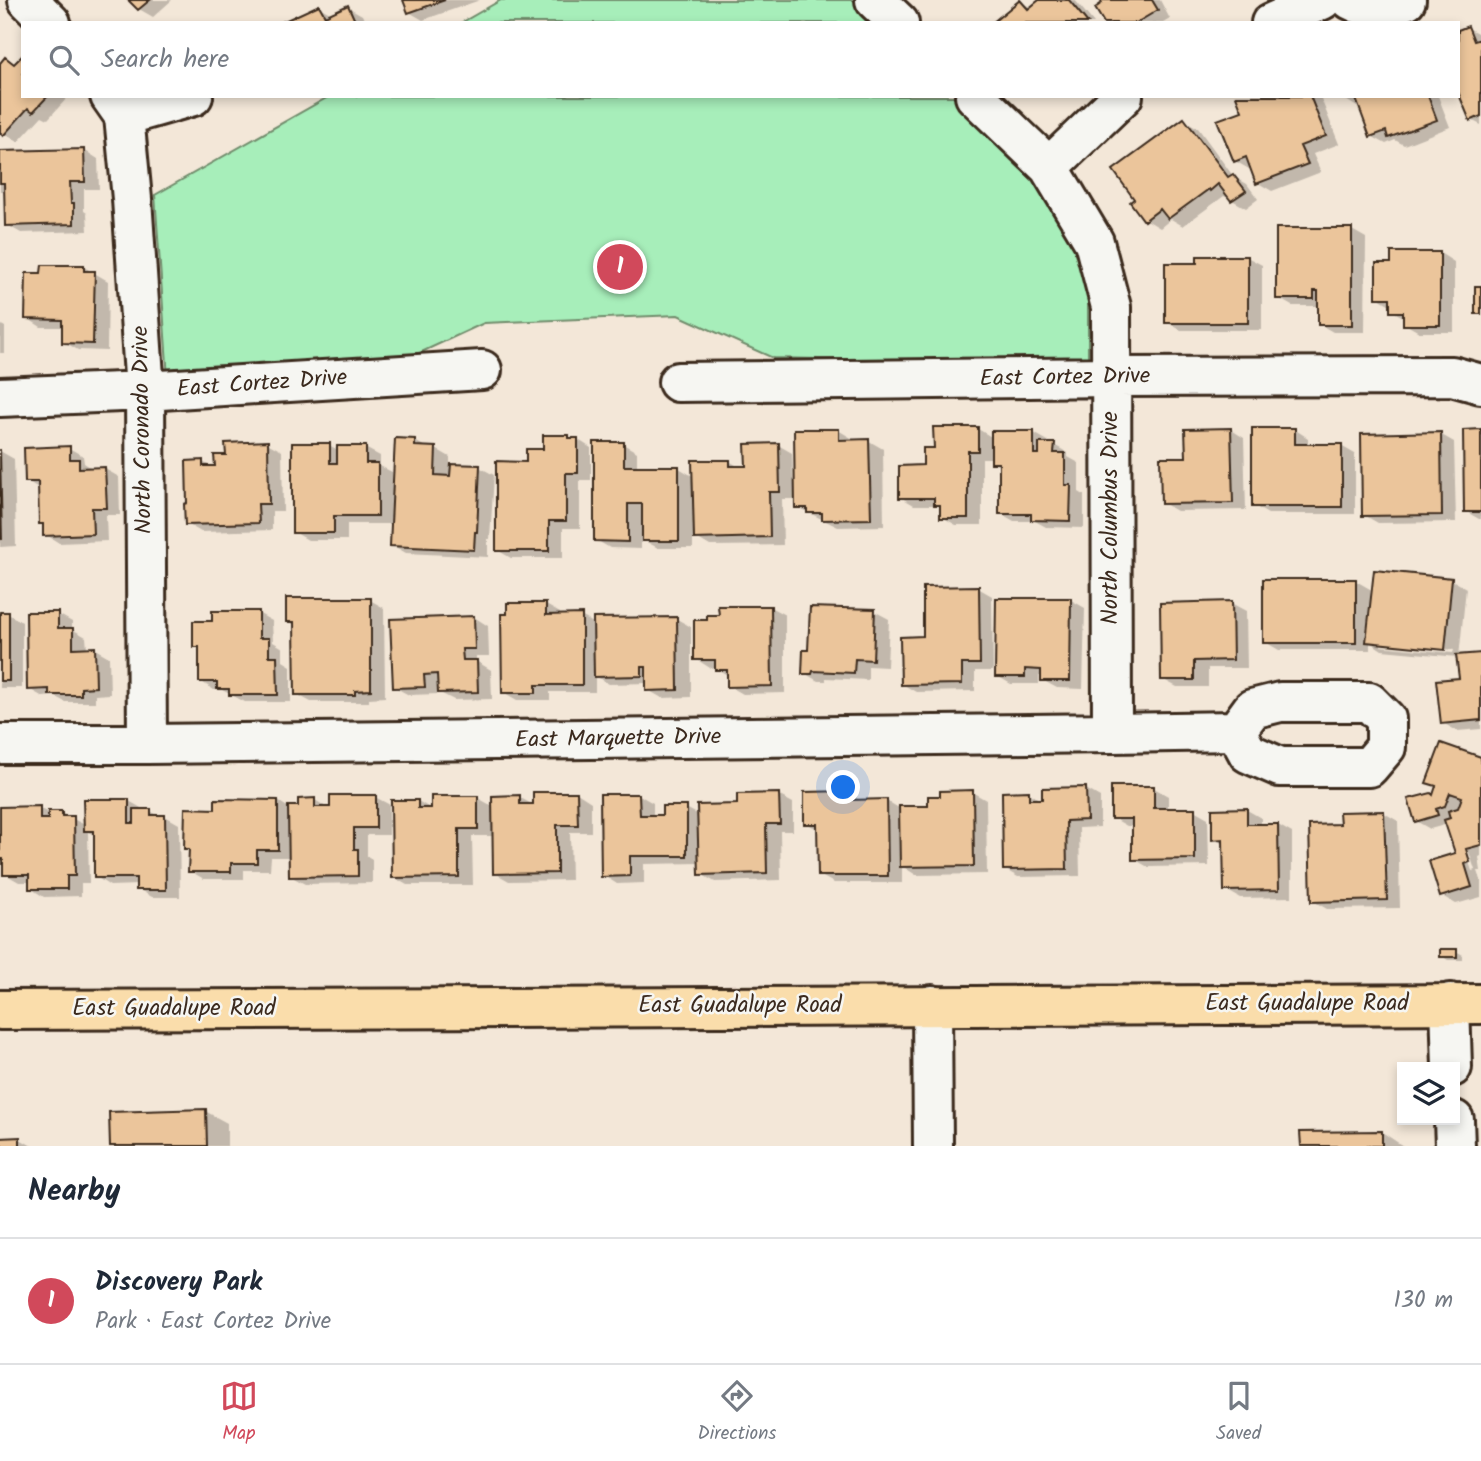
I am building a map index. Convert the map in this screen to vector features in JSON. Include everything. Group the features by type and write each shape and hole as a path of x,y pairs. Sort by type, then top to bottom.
{"main road":[{"name":"East Guadalupe Road","path":"0,1010 1465,1004"}],"street":[{"path":"28,0 49,21"},
{"path":"875,0 896,21"},
{"path":"1275,21 1322,0"},
{"path":"1351,0 1362,6 1393,6 1406,0"},
{"name":"North Coronado Drive","path":"147,744 145,391 132,199 117,106 178,98"},
{"name":"North Columbus Drive","path":"977,98 1049,167 1094,242 1111,307 1112,733"},
{"path":"1049,167 1121,98"},
{"name":"East Cortez Drive","path":"0,397 145,391 482,370"},
{"name":"East Cortez Drive","path":"678,382 1471,376"},
{"name":"East Marquette Drive","path":"0,744 1236,731"},
{"path":"1453,1062 1465,1004"},
{"path":"932,1005 933,1146"},
{"path":"1454,1125 1455,1146"}],"green space":[{"path":"501,0 858,0 879,21 464,21"},
{"path":"326,98 960,98 1029,164 1071,236 1088,298 1088,365 773,358 678,315 484,323 400,362 168,378 155,195"}],"building":[{"path":"128,0 150,0 138,10"},
{"path":"403,0 445,0 408,13"},
{"path":"1020,0 1028,9 1039,0 1069,0 1086,21 994,21"},
{"path":"1100,0 1152,0 1158,10 1139,21 1103,21 1095,8 1102,3"},
{"path":"319,5 325,16 348,5 355,21 284,21"},
{"path":"1468,26 1474,41 1481,39 1481,116 1470,121 1460,97 1460,29"},
{"path":"5,57 14,64 21,57 21,98 46,98 33,112 28,108 3,136 0,133 0,63"},
{"path":"1237,98 1311,98 1326,136 1300,146 1308,164 1256,184 1246,157 1234,162 1217,120 1242,111"},
{"path":"1356,98 1429,98 1437,120 1388,138 1386,131 1370,137"},
{"path":"1184,118 1228,177 1233,174 1246,191 1231,201 1218,184 1168,219 1160,209 1144,221 1130,202 1134,199 1113,170"},
{"path":"84,149 85,182 70,182 74,224 5,226 4,183 0,183 0,151"},
{"path":"1276,228 1352,228 1352,325 1318,325 1318,291 1314,291 1314,299 1276,299"},
{"path":"1391,252 1440,252 1440,325 1403,325 1403,312 1390,312 1390,298 1376,298 1376,263 1391,263"},
{"path":"1197,256 1248,256 1248,323 1165,323 1165,263 1197,263"},
{"path":"42,265 84,265 84,271 95,271 93,344 62,343 62,320 25,319 26,273 41,273"},
{"path":"1475,286 1481,286 1481,314 1475,314"},
{"path":"933,427 978,427 978,451 968,451 968,518 940,518 940,505 934,505 934,498 899,498 899,466 923,465 923,448 934,448"},
{"path":"1231,428 1233,503 1161,504 1160,457 1186,457 1185,429"},
{"path":"1252,428 1295,428 1295,444 1342,444 1342,507 1252,507"},
{"path":"794,429 839,429 839,440 869,439 871,519 822,520 822,513 807,513 807,508 795,508"},
{"path":"1481,429 1481,512 1464,512 1463,430"},
{"path":"991,431 1034,431 1034,454 1039,454 1039,443 1055,443 1054,453 1065,453 1065,485 1071,485 1070,521 1031,520 1031,514 999,514 999,463 991,463"},
{"path":"1441,432 1442,515 1362,516 1361,434"},
{"path":"543,435 569,435 569,438 578,438 578,473 566,473 566,521 549,521 549,551 496,551 496,461 526,462 526,449 543,449"},
{"path":"395,438 415,439 415,446 436,447 435,475 450,476 451,464 480,465 474,550 390,546"},
{"path":"268,441 269,504 258,504 259,523 185,525 186,461 203,460 203,466 215,466 214,455 226,455 225,443"},
{"path":"594,442 624,442 624,466 679,466 679,541 642,541 642,504 628,504 628,542 594,541"},
{"path":"292,443 330,443 330,463 337,463 337,446 366,446 366,463 378,463 378,516 334,516 334,533 292,533"},
{"path":"779,443 780,492 769,492 770,537 694,539 692,460 730,460 730,466 746,466 745,444"},
{"path":"70,446 70,459 79,459 79,468 105,467 107,508 92,508 93,534 43,536 43,524 39,524 38,482 25,482 24,448"},
{"path":"0,449 2,539 0,539"},
{"path":"1374,570 1452,578 1445,650 1366,642"},
{"path":"1263,579 1356,579 1356,643 1263,643"},
{"path":"979,586 980,664 962,664 962,684 901,685 900,637 923,636 923,587"},
{"path":"286,598 371,598 371,690 355,691 355,695 295,695 294,622 286,622"},
{"path":"996,598 1071,598 1070,681 1041,681 1041,670 1025,669 1025,677 995,677"},
{"path":"1232,601 1233,660 1194,661 1194,680 1161,680 1160,603"},
{"path":"507,603 546,603 546,615 582,614 582,685 536,685 536,693 502,693 501,614 507,614"},
{"path":"718,606 771,606 772,686 727,687 727,670 715,670 715,660 694,660 694,620 707,620 707,615 719,615"},
{"path":"810,607 875,609 873,660 855,659 854,673 813,671 812,674 802,674 803,650 808,650"},
{"path":"212,611 259,611 259,638 269,638 269,656 277,656 278,695 229,695 229,689 217,689 217,682 199,682 199,647 193,647 193,621 212,621"},
{"path":"0,612 9,612 9,681 0,681"},
{"path":"26,612 58,612 58,628 73,628 73,648 95,647 96,687 81,688 81,695 49,695 49,689 27,690"},
{"path":"474,616 475,649 462,649 463,660 477,660 478,692 438,693 437,674 424,675 425,687 393,688 390,619"},
{"path":"677,617 678,690 646,691 646,667 642,667 642,676 594,677 593,618"},
{"path":"1481,653 1481,720 1441,724 1436,680 1459,678 1456,655"},
{"path":"1441,743 1481,757 1481,845 1466,849 1470,862 1465,864 1472,887 1440,897 1429,861 1455,853 1444,820 1450,818 1448,811 1458,808 1462,797 1450,793 1445,806 1436,809 1438,815 1415,822 1408,799 1431,793 1433,795 1436,786 1426,783"},
{"path":"1111,786 1154,786 1154,808 1195,808 1195,859 1132,860 1132,819 1111,819"},
{"path":"1086,787 1087,820 1066,821 1067,869 1003,870 1002,792 1029,791 1029,799 1042,799 1042,788"},
{"path":"973,790 974,866 900,867 899,806 928,806 928,796 940,796 940,791"},
{"path":"848,791 849,800 887,799 888,876 818,876 817,824 804,824 804,792"},
{"path":"533,792 577,792 578,825 557,825 557,873 493,874 492,796 520,795 520,804 533,804"},
{"path":"779,793 780,824 766,824 767,873 699,875 697,805 737,804 737,794"},
{"path":"600,794 639,794 640,815 662,815 662,806 687,806 687,856 630,856 630,876 601,877"},
{"path":"330,795 376,795 376,828 354,828 354,849 358,849 358,876 289,877 288,806 298,806 298,799 315,798 315,807 330,807"},
{"path":"431,796 478,796 478,829 459,829 459,877 392,878 391,800 418,800 418,808 431,808"},
{"path":"83,799 129,799 129,823 134,823 134,809 151,809 151,815 165,815 166,890 136,890 136,878 94,878 94,831 84,831"},
{"path":"215,799 278,800 278,850 257,850 257,863 231,863 231,872 188,872 189,849 184,849 185,808 215,809"},
{"path":"40,806 40,819 48,819 48,811 62,811 62,816 74,816 75,876 67,876 67,889 29,889 29,875 3,875 3,859 0,859 0,807"},
{"path":"1247,808 1247,824 1278,824 1279,890 1224,891 1223,839 1212,840 1212,809"},
{"path":"1384,811 1387,900 1311,902 1309,825 1340,824 1339,812"},
{"path":"1440,949 1457,949 1457,957 1440,957"},
{"path":"206,1109 207,1146 110,1146 109,1112"},
{"path":"1382,1131 1382,1146 1301,1146 1300,1132"},
{"path":"20,1137 20,1146 0,1146 0,1138"}],"place":[{"name":"Discovery Park","path":"620,267"}]}
